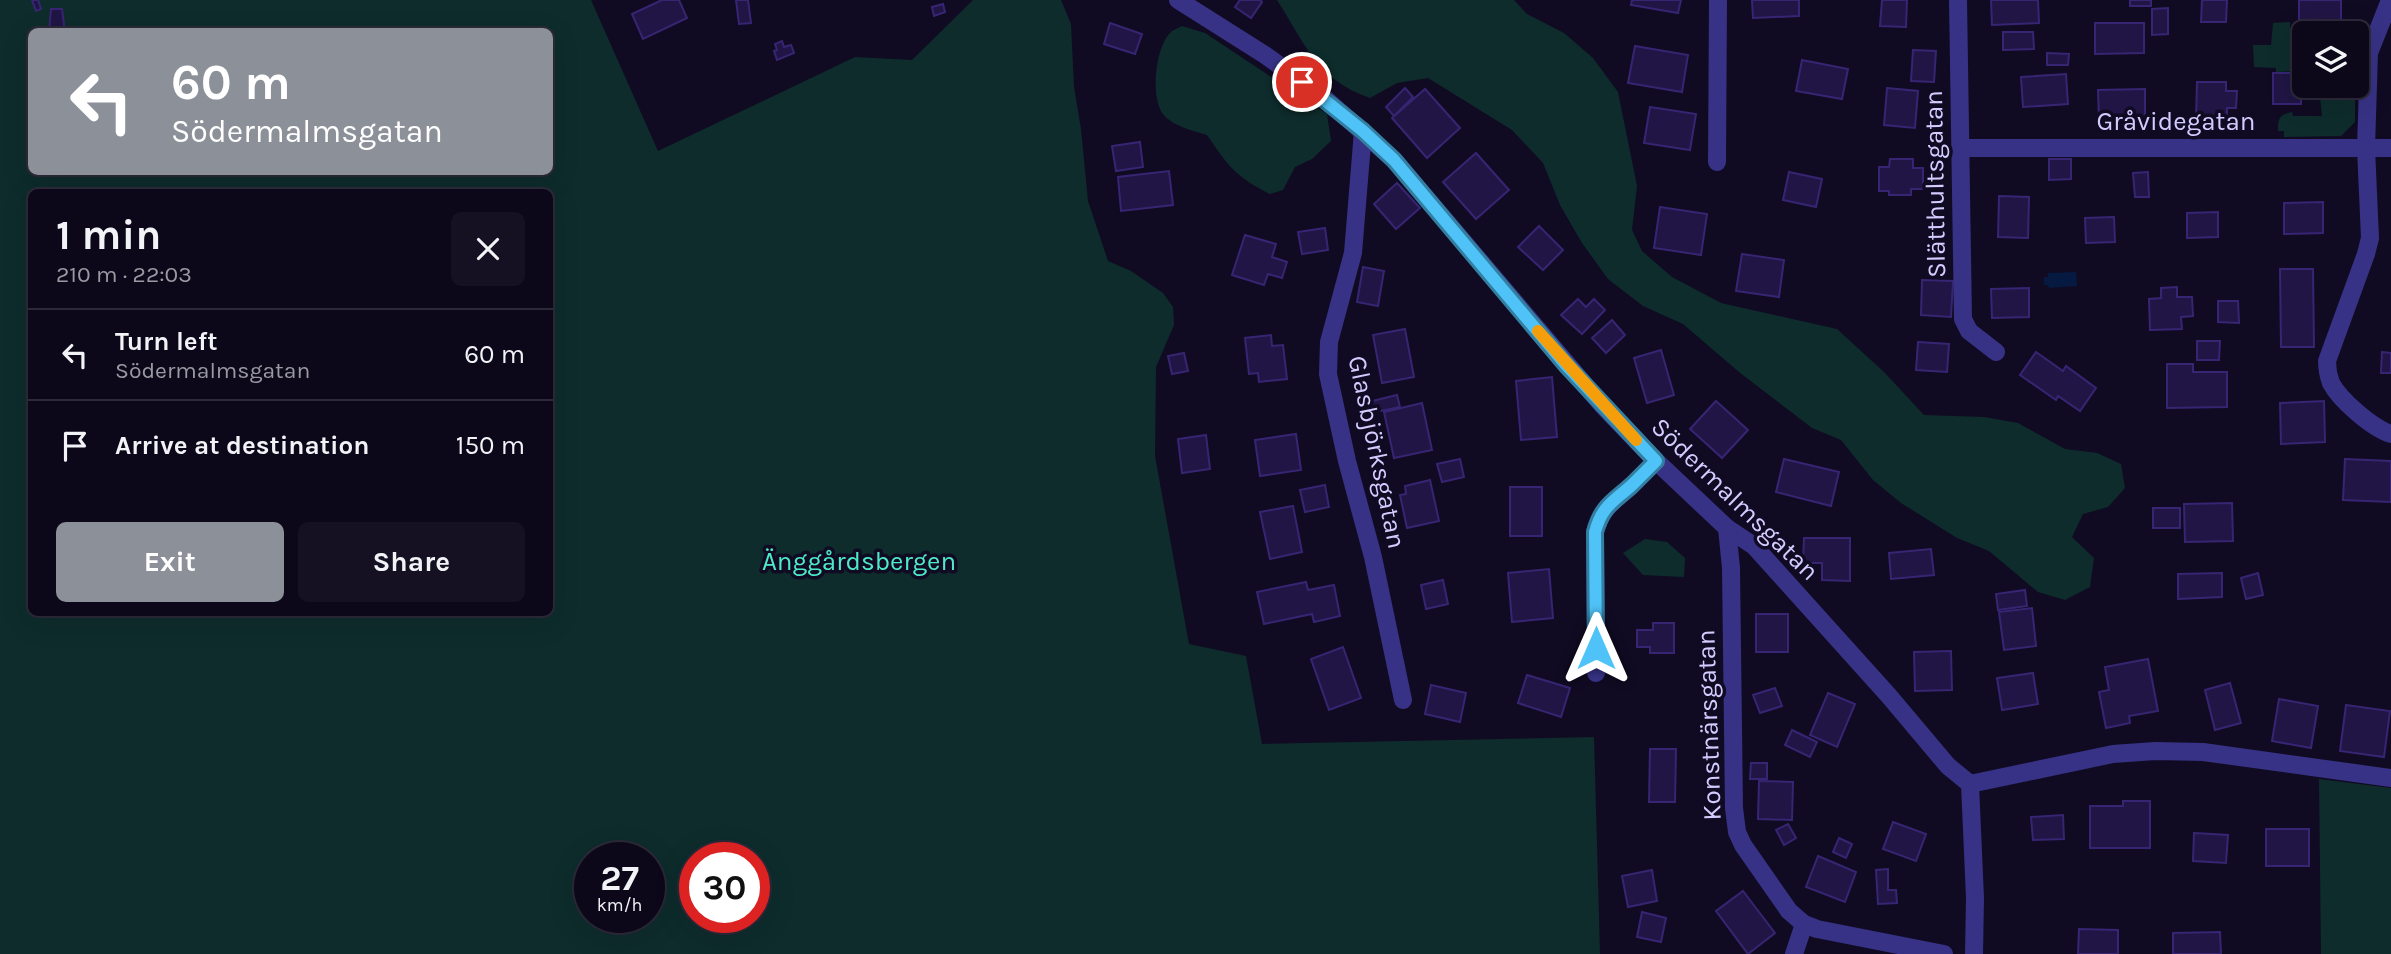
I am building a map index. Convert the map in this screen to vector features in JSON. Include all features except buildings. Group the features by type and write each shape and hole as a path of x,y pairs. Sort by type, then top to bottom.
{"street":[{"name":"Södermalmsgatan","path":"1178,0 1265,55 1321,95 1394,160 1566,365 1656,461 1727,528 1754,546 1948,766 1970,784"},
{"path":"1717,162 1718,0"},
{"name":"Slätthultsgatan","path":"1958,0 1964,319 1969,331 1996,352"},
{"path":"2390,0 2369,53 2366,148 2370,238 2333,338 2327,373 2338,394 2376,428 2391,433"},
{"name":"Glasbjörksgatan","path":"1363,131 1353,253 1329,342 1328,374 1347,461 1373,557 1403,700"},
{"name":"Gråvidegatan","path":"1961,148 2391,148"},
{"path":"1596,673 1595,532 1599,517 1610,502 1656,461"},
{"name":"Konstnärsgatan","path":"1727,528 1731,568 1735,822 1747,851 1788,911 1804,924"},
{"path":"1975,954 1970,784 2113,754 2155,751 2203,752 2391,778"},
{"path":"1794,954 1804,924 1817,929 1944,954"}],"green space":[{"name":"Änggårdsbergen","path":"0,0 591,0 658,151 855,57 912,60 973,0 1061,0 1071,24 1074,87 1088,201 1108,261 1131,271 1163,293 1173,307 1174,325 1156,367 1155,456 1189,644 1246,656 1262,744 1594,737 1600,954 0,954"},
{"path":"1277,0 1514,0 1527,14 1564,33 1593,58 1618,92 1637,186 1632,230 1642,251 1672,277 1721,303 1837,329 1884,372 1924,415 1984,417 2018,423 2065,449 2097,453 2121,464 2125,488 2108,507 2083,514 2072,537 2094,558 2090,587 2065,600 2038,592 1989,551 1957,538 1901,503 1873,480 1841,440 1812,428 1739,372 1683,324 1643,306 1608,279 1582,243 1560,205 1543,163 1512,130 1428,78 1397,83 1370,98 1352,90 1324,71 1314,59"},
{"path":"2290,22 2292,71 2276,72 2276,68 2254,67 2253,45 2271,45 2273,23"},
{"path":"1182,26 1205,33 1327,114 1331,141 1312,159 1295,167 1283,190 1270,194 1249,182 1227,163 1207,135 1177,125 1163,114 1157,96 1158,59 1166,38"},
{"path":"2320,98 2355,98 2355,122 2341,136 2284,137 2284,131 2278,131 2279,120 2284,114 2292,112 2293,116 2322,116"},
{"path":"1645,539 1667,542 1685,558 1684,577 1643,575 1623,553"},
{"path":"2319,779 2391,788 2391,954 2321,954"}],"water":[{"path":"2076,272 2077,286 2049,288 2044,285 2044,277 2048,277 2048,273"}],"slow traffic":[{"path":"1538,331 1636,440"}],"route":[{"path":"1302,82 1321,95 1394,160 1566,365 1656,461 1610,502 1599,517 1595,532 1596,648"}]}
